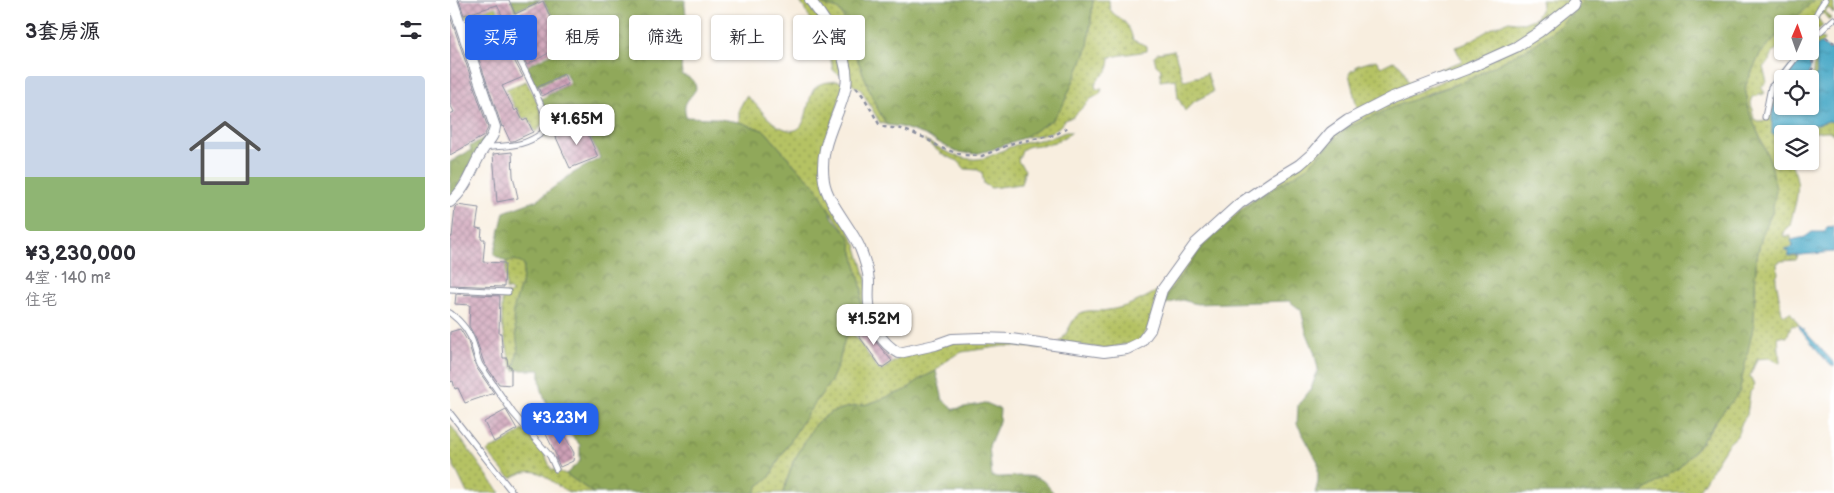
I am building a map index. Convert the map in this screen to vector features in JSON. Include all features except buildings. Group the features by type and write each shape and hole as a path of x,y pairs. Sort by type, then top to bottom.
{"street":[{"path":"450,202 458,196 484,148 492,139 495,127 452,0"},
{"path":"810,0 826,22 840,50 847,84 823,154 824,182 859,247 869,280 871,320 890,348 899,353 952,340 980,338 1011,339 1104,352 1127,349 1141,342 1150,330 1162,290 1196,243 1239,204 1299,165 1314,152 1331,132 1348,120 1392,98 1467,69 1516,47 1539,32 1575,3 1576,0"}],"lane":[{"path":"1816,15 1826,0"},
{"path":"1819,34 1834,19"},
{"path":"461,23 474,25 488,24 501,29 523,66 545,119 542,134 527,142 509,147 493,146 484,148"},
{"path":"1765,117 1771,87 1794,60"},
{"path":"450,289 508,292"},
{"path":"450,313 463,324 471,338 480,365 513,413 550,456 556,468"},
{"path":"450,414 513,493"}],"path":[{"path":"847,84 854,86 860,91 879,124 884,127 902,129 925,138 941,148 963,156 982,156 1013,143 1055,135 1068,126"}],"green space":[{"path":"511,0 541,0 515,11"},
{"path":"543,0 685,0 686,15 629,15 629,60 682,60 682,75 695,83 696,89 686,102 686,117 713,118 739,122 765,131 797,168 817,187 833,218 849,236 862,290 860,311 852,321 831,381 807,414 770,477 758,486 755,493 593,493 566,474 580,461 580,445 558,420 546,402 540,382 540,370 514,370 518,348 513,311 523,277 524,265 515,260 506,262 494,255 504,212 537,200 570,175 600,158 583,122 544,138 548,120 541,99 570,83 565,72 535,87 527,66 547,56 547,60 619,60 619,15 551,15"},
{"path":"799,0 807,0 817,15 808,15"},
{"path":"812,0 819,0 821,4 838,9 842,15 819,15"},
{"path":"819,0 1093,0 1088,47 1063,105 1052,120 1023,138 975,154 956,152 925,135 901,127 887,125 876,105 857,60 865,60 865,15 842,15 838,9 821,4"},
{"path":"1093,0 1109,0 1112,12 1127,25 1133,40 1147,46 1147,51 1110,57 1107,71 1095,85 1096,89 1102,89 1100,94 1091,99 1073,117 1064,120 1057,129 1046,134 1023,138 1052,120 1063,105 1088,47"},
{"path":"1541,0 1573,0 1515,44 1358,112 1349,74 1356,69 1356,66 1376,60 1381,67 1393,61 1403,69 1407,81 1420,80 1440,69 1462,61 1455,47 1465,44 1494,27 1509,21 1523,23 1536,18 1542,6"},
{"path":"1579,0 1583,0 1580,6 1558,27 1534,45 1468,80 1426,94 1326,148 1306,168 1253,201 1204,245 1169,292 1165,304 1166,292 1197,244 1333,134 1370,112 1491,60"},
{"path":"1583,0 1814,0 1798,15 1774,15 1774,39 1760,54 1745,87 1750,114 1771,163 1776,190 1772,213 1762,235 1756,261 1754,323 1739,393 1679,468 1641,493 1315,493 1318,482 1318,462 1297,424 1298,405 1311,389 1318,369 1301,310 1289,301 1197,304 1182,300 1165,304 1169,292 1204,245 1253,201 1306,168 1347,128 1393,107 1468,80 1534,45 1558,27 1580,6"},
{"path":"1814,0 1823,0 1816,15 1798,15"},
{"path":"1827,0 1832,0 1834,14 1829,8 1825,11 1831,19 1829,20 1823,13 1817,15"},
{"path":"496,7 500,15 466,15"},
{"path":"1819,20 1823,26 1819,29"},
{"path":"1819,37 1824,39 1819,44"},
{"path":"1774,39 1774,52 1770,61 1763,67 1767,82 1761,87 1765,93 1762,95 1759,93 1753,97 1751,103 1754,119 1758,121 1766,120 1769,115 1770,102 1774,102 1772,134 1774,135 1774,170 1794,170 1796,174 1798,189 1796,201 1790,226 1786,228 1783,236 1791,236 1793,244 1788,251 1789,256 1798,256 1796,260 1777,263 1778,274 1776,280 1782,313 1785,315 1790,312 1799,325 1791,326 1787,337 1778,336 1780,363 1769,358 1757,359 1750,376 1754,384 1750,392 1747,415 1742,422 1737,436 1728,444 1697,493 1641,493 1679,468 1701,443 1720,415 1755,298 1756,261 1762,235 1772,213 1771,163 1750,114 1745,87 1760,54"},
{"path":"1174,50 1183,79 1186,81 1207,73 1213,92 1195,101 1185,111 1178,98 1176,79 1160,81 1161,69 1156,65 1154,56 1158,53"},
{"path":"831,60 839,60 844,75 838,74 833,70"},
{"path":"839,60 857,60 876,105 887,125 880,123 861,90 850,83"},
{"path":"1814,60 1817,60 1817,70 1814,70"},
{"path":"526,81 542,115 540,128 535,132 528,117 523,119 517,108 515,108 506,89"},
{"path":"837,81 844,83 820,168 857,247 866,278 868,318 852,332 880,371 901,357 953,342 1010,343 1041,348 1004,346 962,352 948,359 936,371 920,379 906,390 868,404 831,412 815,424 793,462 783,493 755,493 758,486 770,477 807,414 831,381 852,321 860,311 862,290 849,236 797,168 765,131 739,122 739,109 746,96 773,123 785,129 794,130 799,128 803,122 813,90 820,84"},
{"path":"1829,121 1834,122 1834,135 1829,131 1819,132 1819,125 1813,125"},
{"path":"1065,132 1072,132 1061,139 1045,145 1029,146 1022,150 1018,161 1025,170 1021,184 991,188 984,184 982,173 978,170 965,169 958,161 943,155 924,140 962,158 978,159 1015,145 1053,137"},
{"path":"488,136 457,189 450,196 450,162 471,150 470,146"},
{"path":"515,260 524,264 523,277 513,311 518,348 514,370 510,362 502,324 502,294 510,294 512,292 506,290 506,262"},
{"path":"1159,290 1148,329 1139,341 1105,349 1059,342 1080,313 1086,311 1105,311 1128,305"},
{"path":"936,371 943,400 954,409 986,403 1000,409 999,422 989,446 992,477 1035,477 1044,481 1054,493 783,493 793,462 815,424 831,412 868,404 906,390 920,379"},
{"path":"450,424 500,493 467,493 450,458"},
{"path":"523,430 543,450 551,469 566,474 593,493 569,492 536,472 529,471 511,478 504,472 487,452"}],"water":[{"path":"1819,44 1830,50 1834,47 1834,122 1829,121 1813,125 1774,125 1774,135 1772,134 1772,110 1774,106 1774,115 1819,115 1819,70 1817,70 1817,60 1819,60"},
{"path":"1796,60 1810,60 1810,70 1787,70"},
{"path":"1774,86 1774,99 1770,99"},
{"path":"1834,226 1834,252 1789,256 1788,251 1784,249 1792,247 1791,240 1805,237 1812,232 1824,232 1827,227"},
{"path":"1799,325 1834,363 1834,366 1828,363 1800,329"}]}
